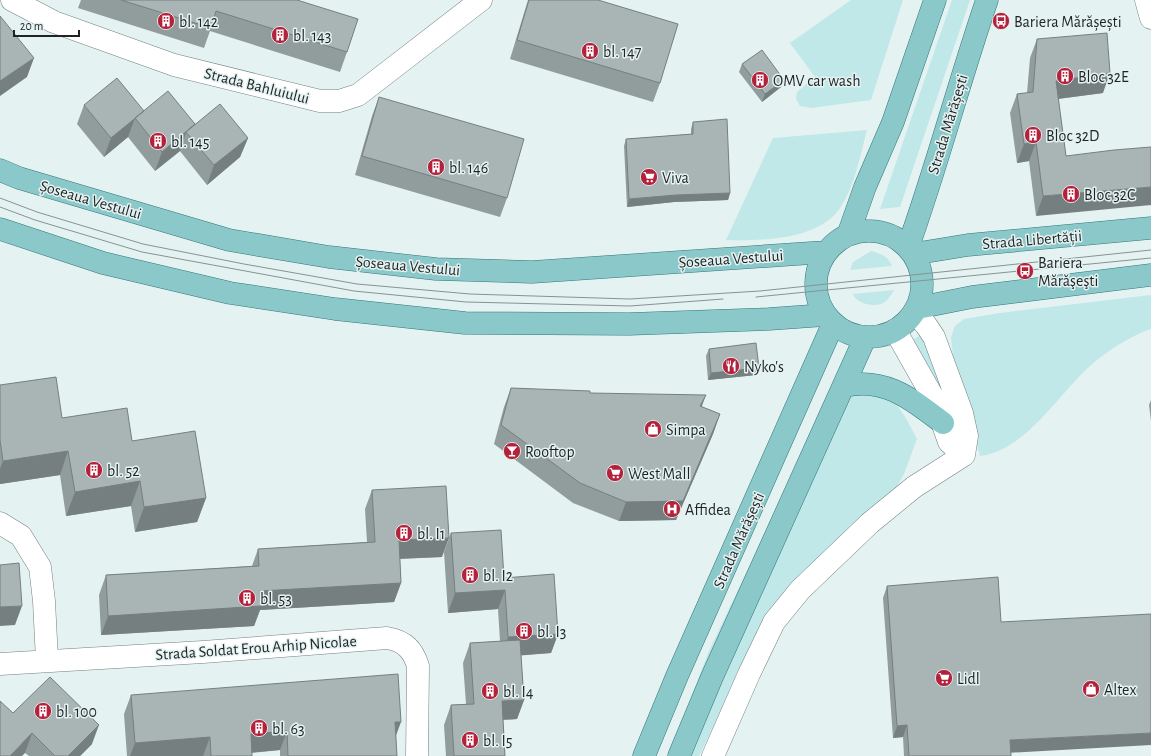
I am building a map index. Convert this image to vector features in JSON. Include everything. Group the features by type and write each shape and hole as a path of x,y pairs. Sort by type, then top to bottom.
{"main road":[{"path":"848,235 865,187 893,122 936,0"},
{"name":"Strada Mărășești","path":"910,251 965,64 987,0"},
{"name":"Șoseaua Vestului","path":"0,170 19,178 229,240 329,258 436,269 532,272 826,252"},
{"name":"Strada Libertății","path":"910,251 1151,228"},
{"path":"0,229 103,263 230,293 334,309 465,323 629,324 829,319"},
{"path":"863,231 880,232 895,238 910,251 918,263 922,281 921,295 915,310 903,326 885,335 865,338 848,333 829,319 819,303 816,284 820,264 826,252 836,242 848,235 863,231"},
{"path":"915,310 972,297 1151,275"},
{"name":"Strada Mărășești","path":"644,756 677,676 796,407 829,319"},
{"name":"Strada Mărășești","path":"679,756 712,677 865,338"},
{"path":"844,386 862,384 891,388 912,399 943,423"}],"street":[{"name":"Strada Bahluiului","path":"12,0 54,22 174,66 320,101 339,101 358,95 481,0"},
{"path":"1146,0 1151,18"},
{"path":"713,756 774,622 800,590 870,522 914,487 964,455 967,436 962,414 934,337 915,310"},
{"path":"895,330 934,399 949,442 964,455"},
{"path":"0,523 21,536 40,567 44,601 47,660"},
{"name":"Strada Soldat Erou Arhip Nicolae","path":"0,664 396,639 408,646 415,655 418,666 418,751"}],"shaded area":[{"path":"851,0 903,0 871,100 811,108 800,106 796,99 797,92 815,77 790,43"},
{"path":"952,0 970,0 900,207 880,209"},
{"path":"867,130 850,190 840,208 831,219 818,227 788,236 772,239 726,240 773,138"},
{"path":"871,251 884,256 892,266 850,270 853,262"},
{"path":"894,290 885,302 877,305 864,304 857,300 853,294"},
{"path":"1151,295 1151,329 1126,340 1095,361 1026,433 997,451 980,456 954,366 951,337 955,326 964,319 1000,313"},
{"path":"925,332 946,405 910,342"},
{"path":"866,387 892,397 917,439 904,474 891,497 768,617 699,756 669,756 708,653 765,533 836,395"}],"building":[{"path":"121,0 297,0 358,19 347,52 216,11 211,28"},
{"name":"bl. 147","path":"529,0 598,0 678,24 660,83 517,40"},
{"path":"0,16 34,58 0,81"},
{"path":"1107,33 1110,73 1056,81 1066,156 1151,147 1151,187 1043,196 1036,142 1024,144 1017,94 1033,92 1037,39"},
{"name":"OMV car wash","path":"762,50 784,80 765,94 742,64"},
{"path":"117,78 144,111 111,138 84,105"},
{"path":"168,91 195,124 162,152 135,118"},
{"name":"bl. 146","path":"379,97 524,139 507,198 362,156"},
{"path":"220,104 248,138 214,165 186,132"},
{"path":"727,119 730,193 676,195 629,199 626,139 693,134 693,122"},
{"name":"Nyko's","path":"756,343 759,368 711,373 709,349"},
{"path":"56,377 62,418 127,408 132,441 195,431 206,498 144,507 140,481 75,492 68,451 3,461 0,440 0,385"},
{"name":"West Mall","path":"511,388 590,391 590,393 706,395 700,406 720,414 683,501 626,502 580,483 501,425"},
{"path":"446,486 449,538 399,540 401,583 260,591 261,606 108,616 106,575 259,566 258,549 375,542 372,490"},
{"path":"501,530 504,578 554,574 558,634 508,637 505,590 455,593 451,533"},
{"path":"19,563 22,606 0,607 0,565"},
{"path":"998,577 1001,622 1151,614 1151,733 1010,740 1011,756 909,756 907,725 897,726 887,586"},
{"path":"520,640 524,700 502,701 505,756 454,756 451,705 474,704 470,643"},
{"name":"bl. 63","path":"398,674 401,722 395,722 397,756 288,756 287,731 251,734 252,756 211,756 210,737 135,743 131,695"},
{"path":"50,677 99,725 68,756 55,756 32,733 10,756 0,756 0,701 13,713"}],"tram line":[{"path":"0,198 37,212 143,244 357,284 470,294 630,299 760,291 1151,250"},
{"path":"0,207 35,220 142,252 354,291 466,302 630,306 723,299"},
{"path":"756,297 1151,258"}],"place":[{"name":"bl. 142","path":"166,21"},
{"name":"Bariera Mărășești","path":"1001,21"},
{"name":"bl. 143","path":"280,35"},
{"name":"bl. 147","path":"590,51"},
{"name":"Bloc 32E","path":"1065,76"},
{"name":"OMV car wash","path":"760,80"},
{"name":"Bloc 32D","path":"1033,135"},
{"name":"bl. 145","path":"158,141"},
{"name":"bl. 146","path":"436,167"},
{"name":"Viva","path":"649,177"},
{"name":"Bloc 32C","path":"1071,194"},
{"name":"Bariera Mărăşeşti","path":"1025,271"},
{"name":"Nyko's","path":"731,366"},
{"name":"Simpa","path":"653,429"},
{"name":"Rooftop","path":"512,451"},
{"name":"bl. 52","path":"94,470"},
{"name":"West Mall","path":"615,473"},
{"name":"Affidea","path":"672,509"},
{"name":"bl. I1","path":"404,533"},
{"name":"bl. I2","path":"470,575"},
{"name":"bl. 53","path":"247,598"},
{"name":"bl. I3","path":"524,631"},
{"name":"Lidl","path":"944,678"},
{"name":"Altex","path":"1091,689"},
{"name":"bl. I4","path":"490,691"},
{"name":"bl. 100","path":"43,711"},
{"name":"bl. 63","path":"259,728"},
{"name":"bl. I5","path":"470,740"}]}
